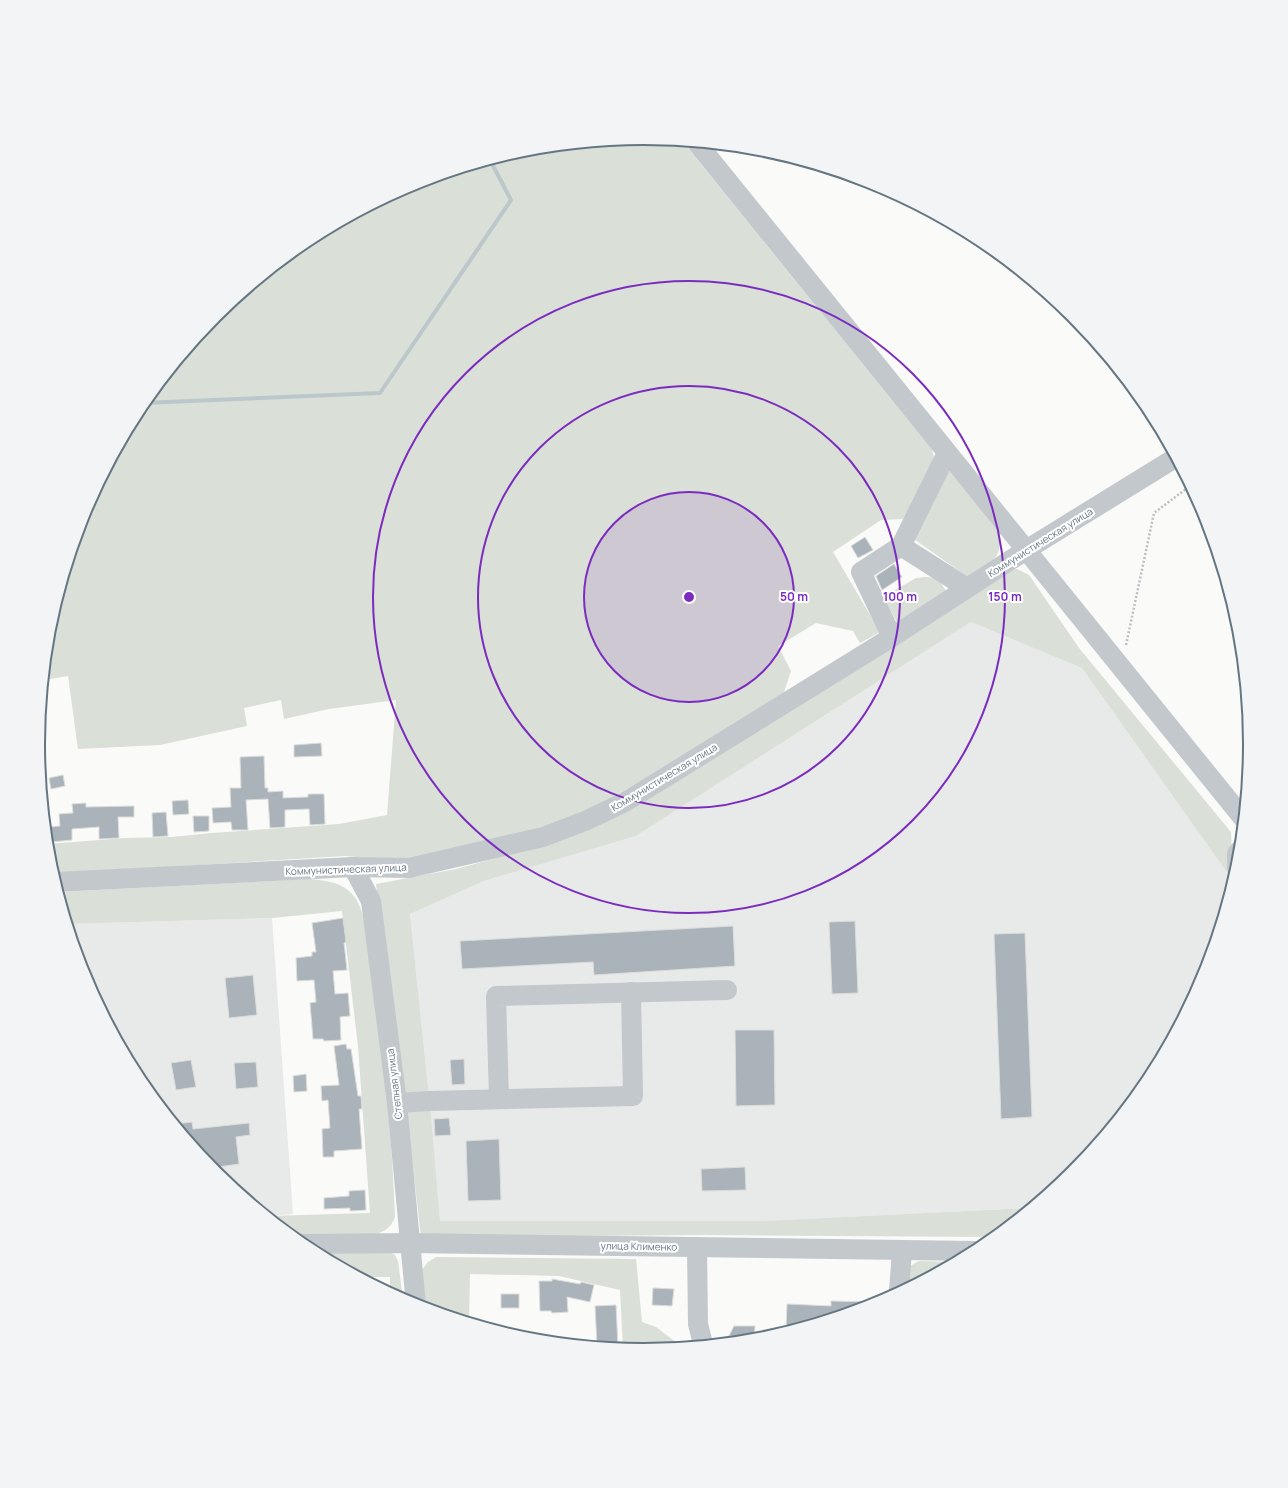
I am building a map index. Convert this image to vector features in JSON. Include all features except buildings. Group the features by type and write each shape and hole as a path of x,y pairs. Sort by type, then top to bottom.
{"street":[{"path":"701,148 1239,813"},
{"path":"892,637 861,572 901,546 947,453"},
{"name":"Коммунистическая улица","path":"61,882 353,867 409,868 543,837 585,821 623,803 892,637 1026,550 1171,460"},
{"path":"901,546 967,588"},
{"name":"Степная улица","path":"353,867 371,901 397,1103 415,1297"},
{"path":"499,1099 496,996 727,990"},
{"path":"397,1103 633,1096 630,992"},
{"name":"улица Клименко","path":"314,1244 410,1243 962,1251"},
{"path":"697,1247 698,1324 702,1340"},
{"path":"899,1285 902,1251"}],"path":[{"path":"1125,649 1154,513 1186,489"}],"shaded area":[{"path":"605,146 687,146 932,449 934,458 905,519 881,520 833,552 880,632 860,643 853,631 816,623 778,646 791,671 783,695 704,744 599,805 563,820 484,845 404,861 345,856 60,874 54,844 125,838 171,837 339,824 387,815 396,700 329,709 284,719 281,700 244,708 247,726 160,745 78,749 68,676 49,679 65,589 77,551 107,479 125,444 169,379 220,320 279,269 311,246 345,225 379,207 451,177 489,165 566,150"},
{"path":"945,466 995,524 1000,544 996,557 969,578 914,539"},
{"path":"1017,569 1029,575 1079,648 1231,832 1232,856 1228,874 1082,668 971,622 636,836 484,881 410,914 432,1125 440,1221 762,1221 1022,1208 984,1237 702,1235 421,1237 404,1089 376,884 456,869 540,846 1006,570"},
{"path":"916,578 933,578 939,581 947,593 898,624 883,597"},
{"path":"971,622 1082,668 1228,874 1223,899 1211,937 1181,1009 1163,1044 1119,1109 1094,1139 1068,1168 1022,1208 762,1221 440,1221 432,1125 410,914 484,881 636,836"},
{"path":"311,879 330,882 342,886 352,894 360,907 367,935 387,1095 395,1217 388,1228 377,1234 300,1234 275,1216 370,1213 358,1046 342,911 272,918 73,924 63,892"},
{"path":"272,918 293,1214 275,1215 249,1194 220,1168 169,1109 146,1077 125,1043 107,1009 91,973 73,924"},
{"path":"390,1252 395,1255 398,1261 402,1291 390,1286 390,1277 371,1277 328,1253"},
{"path":"436,1257 636,1259 642,1322 656,1327 676,1342 623,1342 620,1290 559,1276 470,1274 469,1317 451,1311 422,1300 422,1270 428,1262"},
{"path":"919,1261 945,1262 909,1281 910,1266"}],"waterway":[{"path":"152,403 380,393 511,200 492,164"}]}
